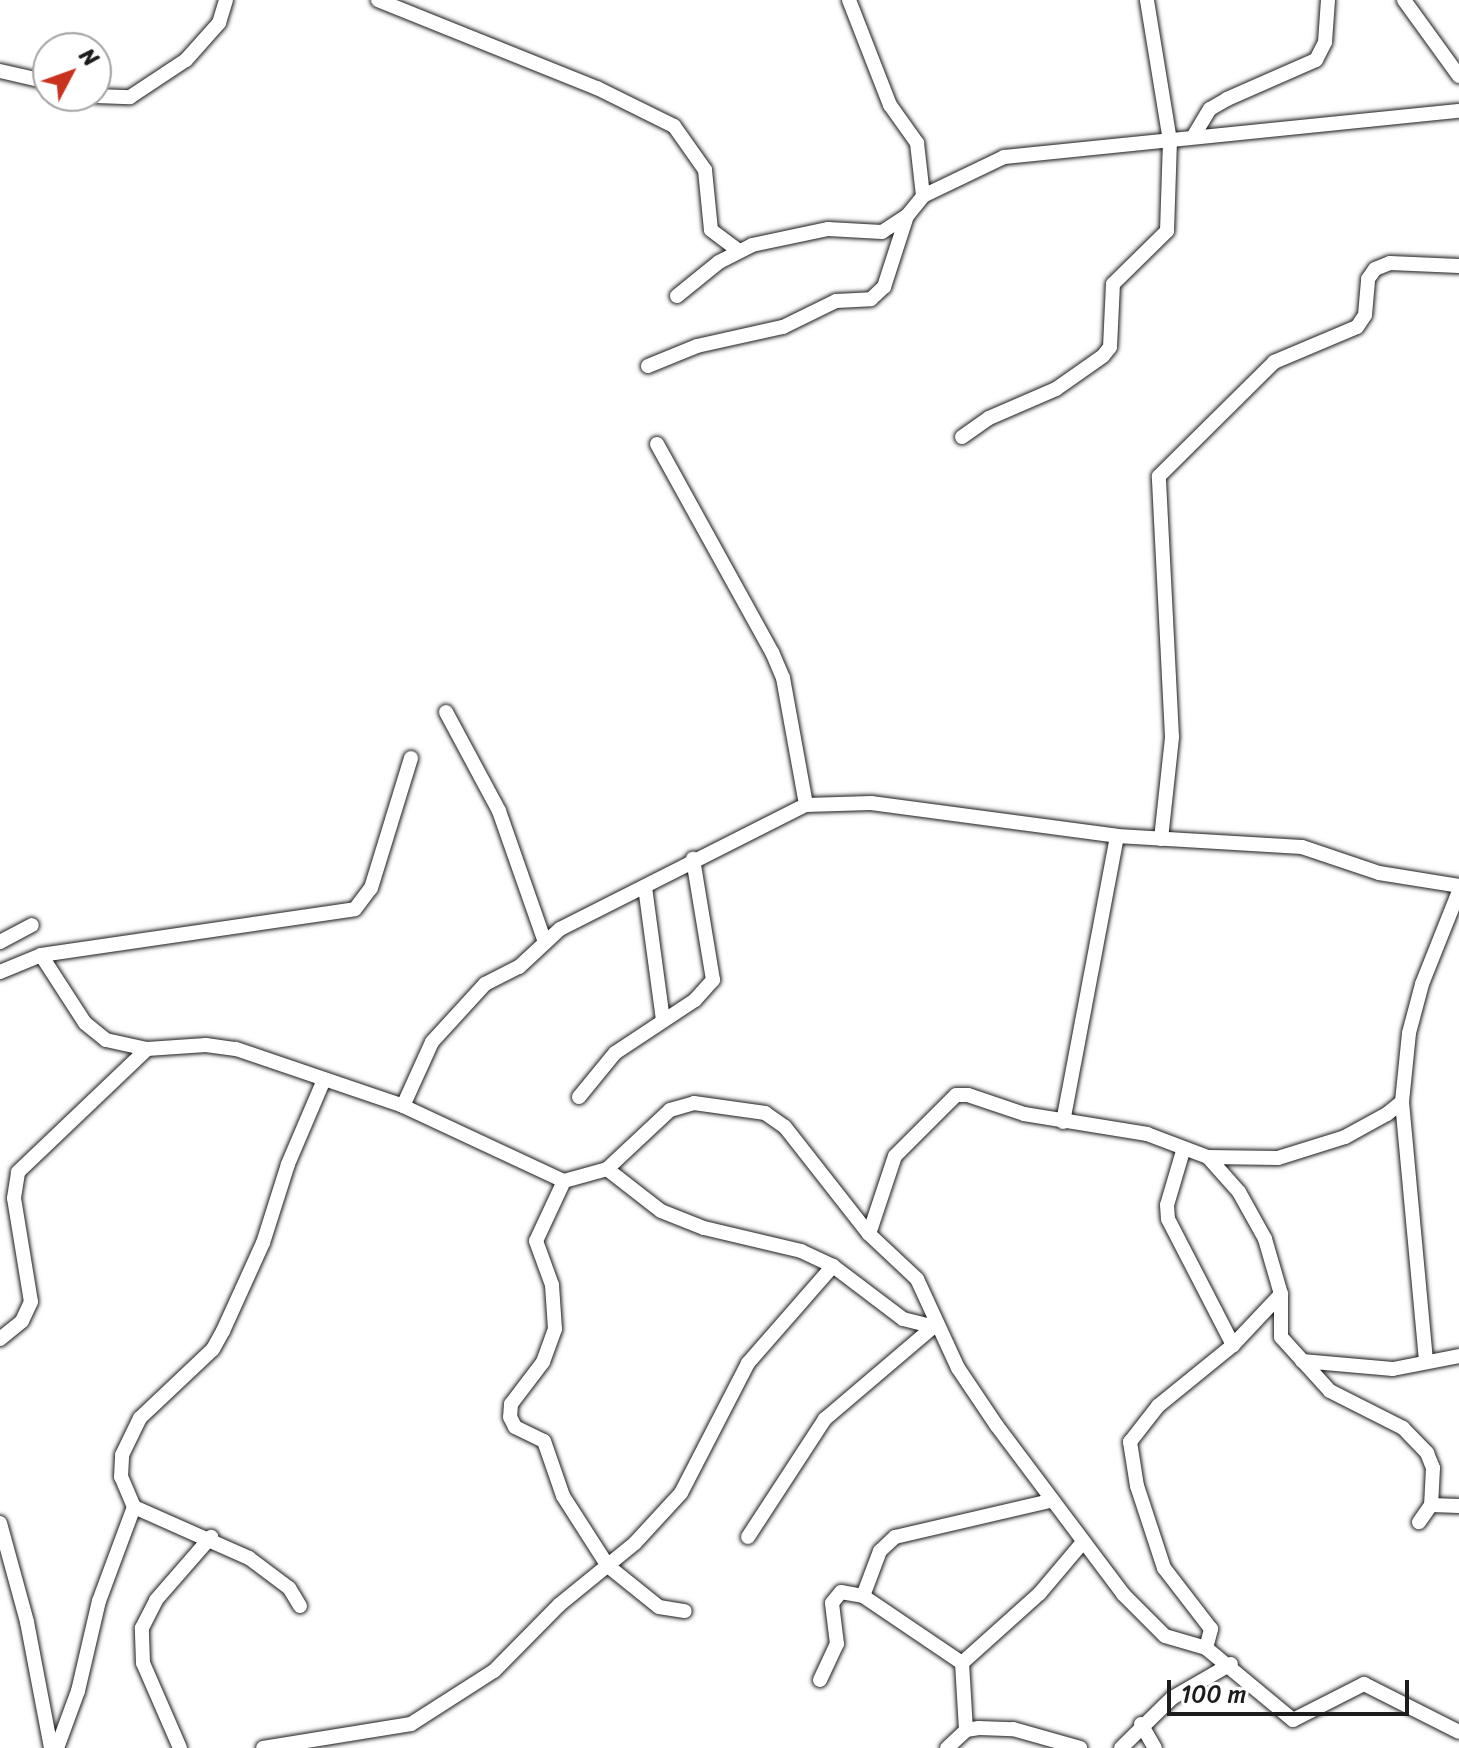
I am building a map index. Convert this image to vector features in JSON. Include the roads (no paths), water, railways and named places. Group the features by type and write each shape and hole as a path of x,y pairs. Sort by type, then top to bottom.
{"street":[{"path":"112,96 130,97 186,60 219,23 226,0"},
{"path":"378,0 597,88 674,126 705,170 711,230 738,250"},
{"path":"849,0 890,105 917,143 923,196"},
{"path":"962,437 989,418 1056,389 1110,347 1113,284 1167,231 1170,141 1147,0"},
{"path":"1193,137 1210,109 1316,60 1325,42 1328,0"},
{"path":"1404,0 1459,76"},
{"path":"0,71 32,78"},
{"path":"677,296 738,250 828,229 882,232 907,216 923,196 1004,157 1459,111"},
{"path":"648,366 697,346 783,327 836,301 871,299 884,287 907,216"},
{"path":"1161,839 1172,737 1159,476 1274,362 1357,327 1375,269 1390,263 1459,266"},
{"path":"657,444 772,652 783,678 806,805"},
{"path":"446,712 499,811 545,942"},
{"path":"0,972 41,955 355,909 371,888 411,758"},
{"path":"403,1106 448,1019 485,984 519,967 560,929 645,887 693,859 806,805 871,803 1117,836 1302,847 1379,873 1459,889 1416,1008 1402,1102 1426,1360"},
{"path":"1063,1122 1117,836"},
{"path":"579,1097 615,1053 713,980 693,859"},
{"path":"645,887 663,1020"},
{"path":"0,942 32,925"},
{"path":"41,955 85,1023 106,1040 147,1049 206,1045 236,1049 323,1082 403,1106 564,1181 607,1169 670,1110 694,1103 744,1108 785,1127 869,1234 917,1279 935,1328 958,1368 1050,1501 1165,1636 1206,1648 1231,1664 1293,1720 1364,1684 1459,1732"},
{"path":"0,1339 22,1321 31,1302 14,1198 18,1172 147,1049"},
{"path":"57,1748 78,1691 99,1601 134,1507 121,1477 122,1455 140,1418 213,1349 223,1331 267,1232 288,1164 323,1082"},
{"path":"869,1234 884,1177 895,1156 956,1095 1063,1122 1147,1134 1183,1151 1208,1157 1278,1158 1310,1150 1345,1137 1402,1102"},
{"path":"1183,1151 1167,1205 1168,1219 1233,1345"},
{"path":"1208,1157 1251,1209 1281,1294 1278,1329 1302,1361 1340,1398 1403,1428 1418,1442 1433,1468 1431,1505 1419,1522"},
{"path":"607,1169 661,1211 704,1228 801,1251 833,1266 881,1306 935,1328"},
{"path":"564,1181 536,1241 552,1285 555,1329 543,1362 511,1404 510,1417 515,1427 544,1441 563,1496 608,1566 659,1607 685,1611"},
{"path":"263,1748 350,1742 411,1724 434,1713 494,1671 559,1605 608,1566 681,1493 748,1363 833,1266"},
{"path":"1206,1648 1211,1629 1164,1568 1128,1451 1136,1432 1158,1406 1233,1345 1281,1294"},
{"path":"748,1537 825,1419 935,1328"},
{"path":"1302,1361 1393,1369 1426,1360 1459,1356"},
{"path":"863,1596 880,1551 895,1537 1050,1501"},
{"path":"1431,1505 1459,1506"},
{"path":"134,1507 211,1537 272,1573 300,1606"},
{"path":"0,1523 27,1622 51,1748"},
{"path":"180,1748 143,1663 142,1628 156,1600 211,1537"},
{"path":"962,1663 1040,1593 1083,1542"},
{"path":"820,1680 837,1644 835,1596 863,1596 962,1663"},
{"path":"962,1663 966,1730"},
{"path":"1121,1748 1141,1724 1172,1698 1231,1664"},
{"path":"1141,1724 1155,1748"},
{"path":"947,1748 966,1730 1013,1729 1080,1748"}]}
